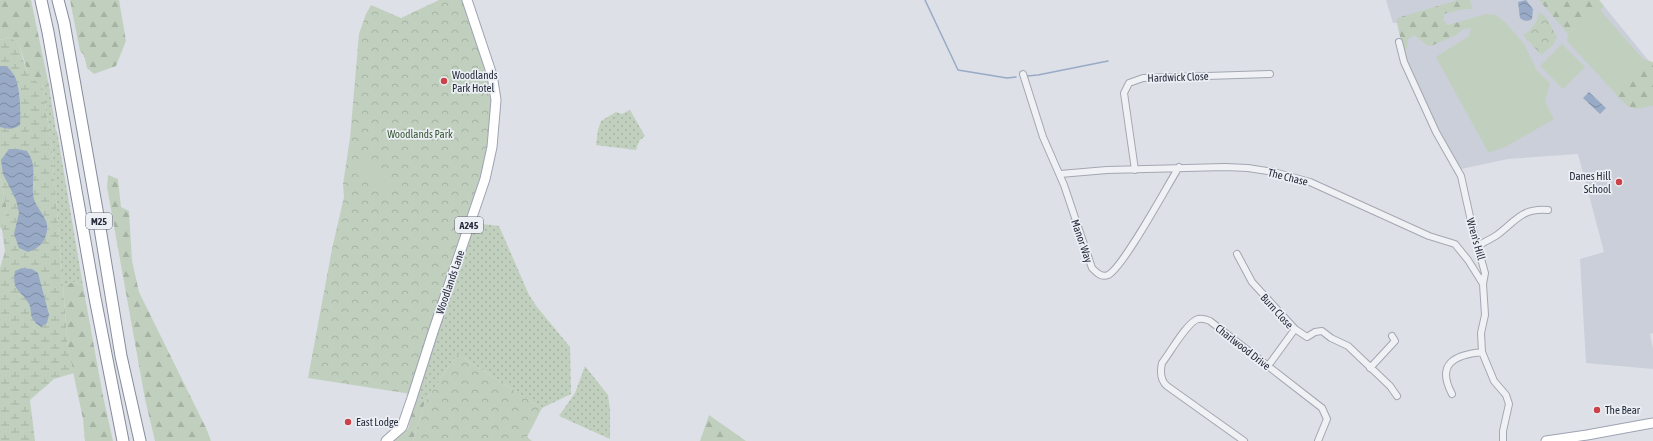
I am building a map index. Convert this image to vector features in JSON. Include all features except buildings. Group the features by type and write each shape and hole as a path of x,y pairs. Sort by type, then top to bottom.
{"highway":[{"name":"M25","path":"41,0 53,55 95,298 123,441"},
{"name":"M25","path":"58,0 64,23 121,356 140,441"}],"main road":[{"name":"Woodlands Lane","path":"386,441 402,427 485,179 492,147 496,100 492,74 466,0"},
{"path":"1546,441 1571,440 1653,423"}],"street":[{"name":"Wren's Hill","path":"1399,42 1404,62 1436,132 1461,176 1485,273 1483,284 1486,310 1481,333 1482,352 1494,381 1508,400 1503,431 1503,441"},
{"name":"Manor Way","path":"1023,74 1043,137 1053,163 1060,174 1092,268 1097,273 1103,276 1108,275 1126,255 1179,167"},
{"name":"Hardwick Close","path":"1135,170 1124,94 1129,83 1143,78 1270,74"},
{"name":"The Chase","path":"1060,174 1107,170 1179,167 1248,168 1274,172 1310,182 1429,236 1455,244 1468,260 1483,284"},
{"path":"1478,246 1496,235 1518,216 1530,211 1548,210"},
{"name":"Burn Close","path":"1237,254 1252,282 1296,329 1268,366"},
{"name":"Charlwood Drive","path":"1244,441 1167,386 1161,379 1162,363 1190,324 1198,319 1202,318 1210,321 1324,411 1327,420 1318,441"},
{"path":"1296,329 1307,337 1315,332 1322,331 1331,338 1348,346 1390,386 1397,396"},
{"path":"1370,368 1395,341 1392,336"},
{"path":"1452,394 1446,380 1446,370 1449,364 1461,356 1482,352"}],"shaded area":[{"name":"Danes Hill School","path":"1386,0 1599,0 1653,66 1653,333 1650,334 1653,349 1653,369 1586,363 1580,259 1604,252 1578,154 1508,159 1461,169 1436,126 1405,58 1397,23 1393,23"}],"green space":[{"path":"0,0 31,0 49,86 36,83 28,74 19,43 9,37 0,40"},
{"path":"70,0 119,0 126,41 116,66 94,74 87,68 84,55 80,51"},
{"name":"Woodlands Park","path":"439,0 462,0 480,47 490,84 491,116 486,157 476,196 411,394 308,378 332,249 344,197 343,184 350,138 359,34 371,5 401,18"},
{"path":"1458,0 1470,0 1473,9 1465,9 1443,14 1444,21 1448,25 1476,17 1471,28 1463,29 1456,35 1431,46 1427,45 1414,35 1408,39 1407,49 1403,50 1397,18"},
{"path":"1539,0 1599,0 1604,6 1568,34"},
{"path":"1600,10 1643,59 1614,92 1567,41 1568,34"},
{"path":"1539,12 1546,17 1557,37 1553,45 1541,55 1523,35 1534,25"},
{"path":"1486,14 1496,15 1506,23 1524,44 1537,71 1550,83 1545,102 1554,119 1507,146 1491,152 1488,152 1436,57 1469,36 1476,17"},
{"path":"9,37 19,43 28,73 36,82 42,84 52,149 68,348 74,373 54,379 30,400 35,441 0,441 0,268 5,251 2,230 7,209 0,178 0,40"},
{"path":"1562,44 1585,67 1563,89 1540,66"},
{"path":"1643,59 1653,62 1653,105 1640,108 1631,108 1614,92"},
{"path":"42,84 49,86 83,286 75,282 63,285 52,149"},
{"path":"630,110 645,136 639,141 636,150 596,145 601,121 616,112 622,114"},
{"path":"366,161 392,181 382,194 356,174"},
{"path":"108,175 118,179 121,207 129,211 132,261 139,292 211,441 155,441 145,399 107,187"},
{"path":"0,178 7,209 2,230 0,227"},
{"path":"474,223 499,226 529,295 570,347 571,394 542,408 457,354 425,402 416,397"},
{"path":"75,282 83,286 103,396 113,441 85,441 83,419 68,348 63,285"},
{"path":"457,354 542,408 527,437 532,441 413,441 425,402"},
{"path":"585,366 608,395 610,409 610,439 559,416 575,393"},
{"path":"416,397 425,402 413,441 394,441 408,429"},
{"path":"709,415 746,441 700,441"}],"water":[{"path":"1526,0 1533,9 1532,19 1527,21 1520,18 1518,2"},
{"path":"0,66 7,66 14,76 18,87 20,125 8,129 0,127"},
{"path":"1589,92 1606,108 1600,114 1583,98"},
{"path":"9,149 27,151 30,156 33,166 33,197 47,224 46,234 41,244 28,252 19,248 14,234 19,213 16,200 3,174 1,160"},
{"path":"22,268 32,269 38,273 49,315 47,323 41,327 33,320 29,305 16,288 14,282 15,271"}],"waterway":[{"path":"925,0 958,70 1007,78 1016,77"},
{"path":"1027,76 1108,61"}],"place":[{"name":"Woodlands Park Hotel","path":"444,81"},
{"name":"Danes Hill School","path":"1619,182"},
{"name":"The Bear","path":"1597,410"},
{"name":"East Lodge","path":"348,422"}]}
